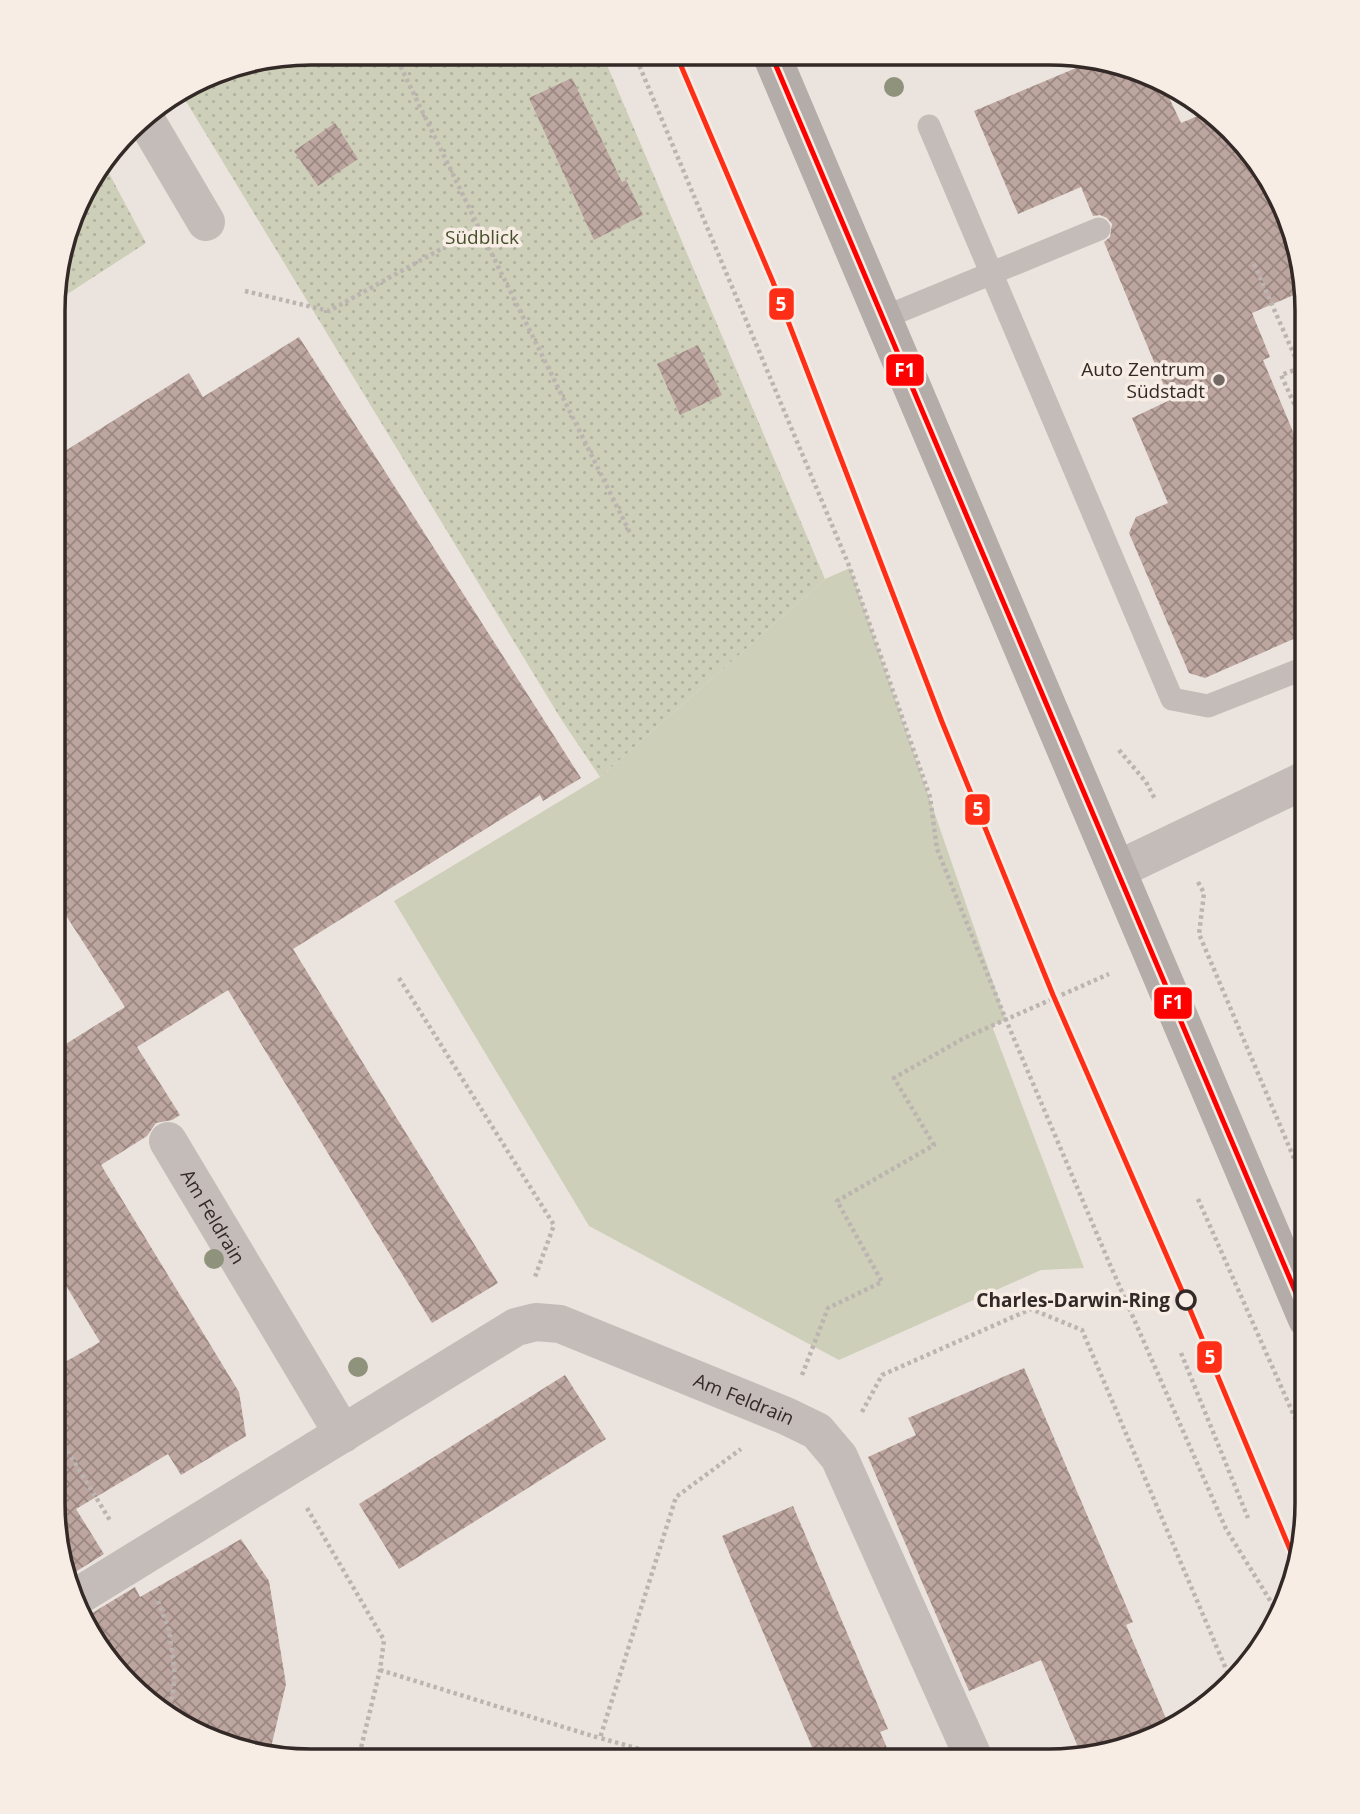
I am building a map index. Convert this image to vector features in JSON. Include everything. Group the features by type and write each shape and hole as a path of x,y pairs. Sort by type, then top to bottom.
{"main road":[{"path":"776,65 1295,1291"}],"street":[{"path":"149,126 206,222"},
{"path":"1117,870 1295,785"},
{"name":"Am Feldrain","path":"168,1141 343,1434"},
{"name":"Am Feldrain","path":"82,1594 516,1327 536,1322 560,1324 817,1431 839,1457 970,1749"}],"lane":[{"path":"929,126 1172,699 1209,706 1295,672"},
{"path":"883,318 1099,229"}],"path":[{"path":"400,65 631,536"},
{"path":"639,65 850,569 930,797 937,849 1006,1020 1226,1529 1273,1605"},
{"path":"246,291 329,311 479,228"},
{"path":"1254,264 1295,357"},
{"path":"1295,370 1281,376 1295,406"},
{"path":"1204,893 1199,934 1295,1161"},
{"path":"600,1738 676,1497 786,1416 828,1308 882,1282 837,1201 934,1145 894,1078 964,1038 1199,934"},
{"path":"399,978 554,1225 516,1327"},
{"path":"1198,1199 1295,1418"},
{"path":"839,1457 882,1375 1031,1309 1082,1329 1227,1672"},
{"path":"1181,1353 1248,1518"},
{"path":"65,1447 152,1588 169,1630 175,1675 171,1705"},
{"path":"284,1469 384,1640 380,1670 361,1749"},
{"path":"380,1670 640,1749"}],"green space":[{"name":"Südblick","path":"295,65 607,65 825,579 600,777 561,719 185,100 217,83 247,73"},
{"path":"108,171 146,243 65,296 69,263 83,217"},
{"path":"850,568 1006,1020 992,1026 1084,1268 1041,1270 839,1360 589,1226 394,901 600,777 825,579"}],"building":[{"name":"Auto Zentrum Südstadt","path":"1079,67 1097,69 1143,83 1168,96 1181,123 1199,116 1223,137 1254,174 1277,217 1291,263 1295,294 1252,313 1270,357 1263,360 1295,436 1295,638 1205,678 1189,673 1129,533 1136,517 1168,503 1132,418 1170,400 1104,242 1110,237 1112,224 1100,215 1093,216 1081,187 1018,214 974,111"},
{"path":"572,78 622,182 626,180 643,215 594,240 529,98"},
{"path":"335,123 358,159 318,186 294,151"},
{"path":"299,337 581,778 543,801 540,795 293,949 498,1283 432,1323 228,990 137,1047 180,1115 172,1120 156,1123 147,1136 101,1165 239,1392 246,1436 181,1475 168,1454 76,1509 104,1554 75,1572 65,1519 65,1362 100,1342 65,1284 65,1044 125,1007 65,914 65,451 189,373 203,397"},
{"path":"698,345 722,395 680,415 657,364"},
{"path":"1024,1368 1133,1622 1126,1625 1166,1719 1113,1741 1078,1747 1041,1660 969,1691 868,1457 916,1435 908,1418"},
{"path":"565,1375 606,1439 399,1569 359,1504"},
{"path":"793,1506 888,1729 880,1732 888,1749 813,1749 722,1536"},
{"path":"241,1539 269,1581 286,1684 271,1746 247,1741 202,1724 161,1698 126,1665 106,1640 91,1614 135,1587 140,1597"}],"transit line":[{"name":"5","path":"681,65 773,282 942,722 1053,995 1186,1300 1291,1552"},
{"name":"F1","path":"776,65 1295,1291"}],"place":[{"name":"Auto Zentrum Südstadt","path":"1219,380"},
{"name":"Charles-Darwin-Ring","path":"1186,1300"}]}
